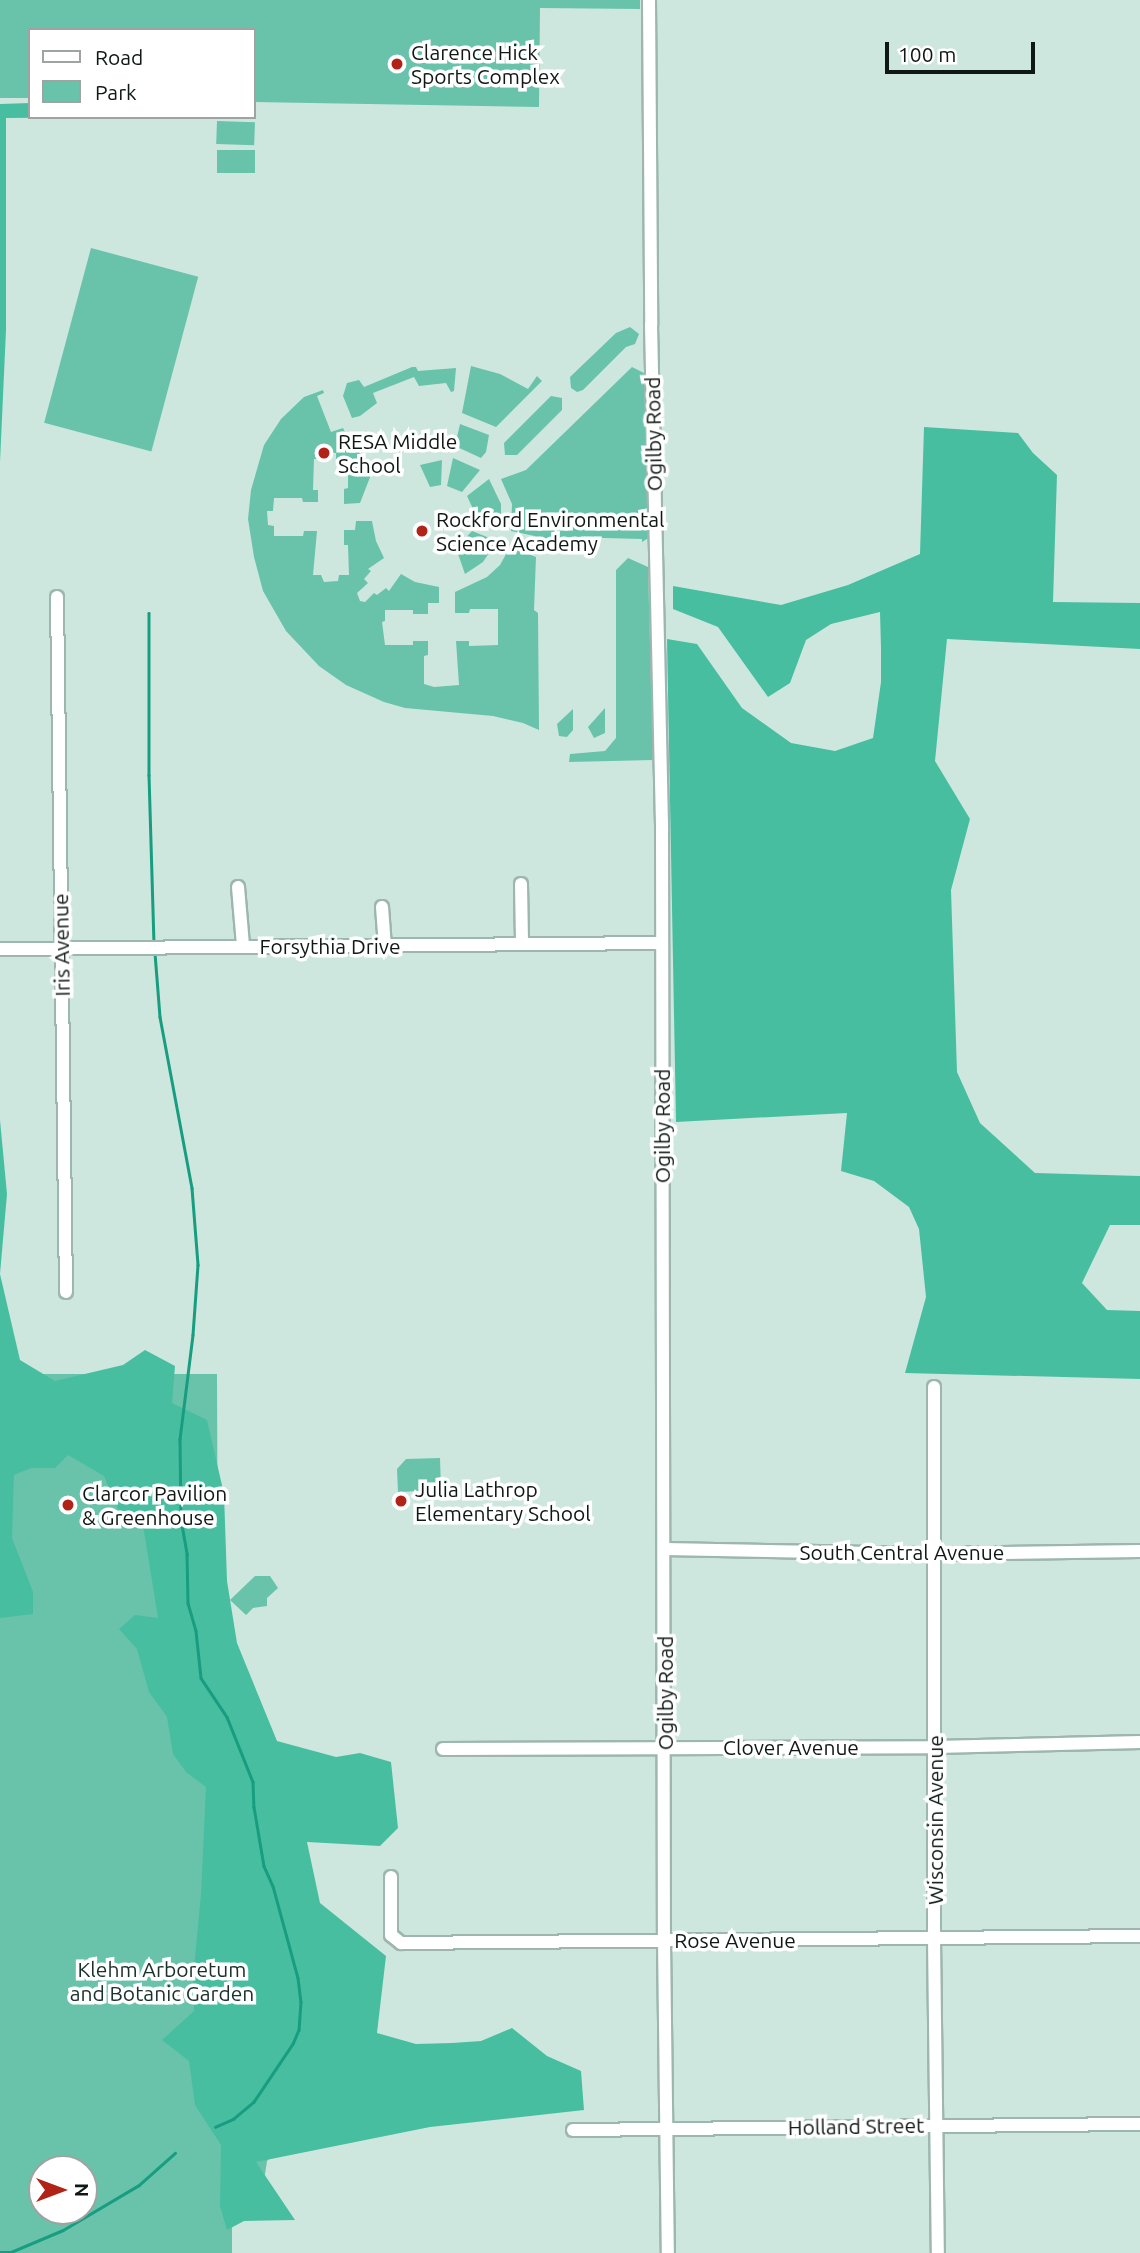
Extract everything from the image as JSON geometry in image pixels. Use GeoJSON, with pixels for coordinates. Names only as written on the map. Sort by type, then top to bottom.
{"type":"FeatureCollection","features":[{"type":"Feature","properties":{"kind":"street","name":"Ogilby Road"},"geometry":{"type":"LineString","coordinates":[[649,0],[650,325],[662,826],[664,1940],[668,2253]]}},
{"type":"Feature","properties":{"kind":"street","name":"Iris Avenue"},"geometry":{"type":"LineString","coordinates":[[57,597],[66,1292]]}},
{"type":"Feature","properties":{"kind":"street"},"geometry":{"type":"LineString","coordinates":[[521,884],[522,942]]}},
{"type":"Feature","properties":{"kind":"street"},"geometry":{"type":"LineString","coordinates":[[238,887],[243,945]]}},
{"type":"Feature","properties":{"kind":"street"},"geometry":{"type":"LineString","coordinates":[[382,907],[385,947]]}},
{"type":"Feature","properties":{"kind":"street","name":"Forsythia Drive"},"geometry":{"type":"LineString","coordinates":[[0,949],[243,945],[385,947],[522,942],[661,943]]}},
{"type":"Feature","properties":{"kind":"street","name":"Wisconsin Avenue"},"geometry":{"type":"LineString","coordinates":[[934,1387],[934,1939],[938,2253]]}},
{"type":"Feature","properties":{"kind":"street","name":"South Central Avenue"},"geometry":{"type":"LineString","coordinates":[[665,1549],[934,1554],[1140,1551]]}},
{"type":"Feature","properties":{"kind":"street","name":"Clover Avenue"},"geometry":{"type":"LineString","coordinates":[[443,1749],[935,1747],[1140,1742]]}},
{"type":"Feature","properties":{"kind":"street","name":"Rose Avenue"},"geometry":{"type":"LineString","coordinates":[[391,1877],[391,1935],[401,1943],[1140,1936]]}},
{"type":"Feature","properties":{"kind":"street","name":"Holland Street"},"geometry":{"type":"LineString","coordinates":[[573,2130],[1140,2124]]}},
{"type":"Feature","properties":{"kind":"green space","name":"Clarence Hick Sports Complex"},"geometry":{"type":"Polygon","coordinates":[[[0,0],[640,0],[640,9],[540,8],[539,107],[256,102],[256,28],[28,28],[28,98],[0,98],[0,0]]]}},
{"type":"Feature","properties":{"kind":"green space"},"geometry":{"type":"Polygon","coordinates":[[[28,103],[28,118],[6,118],[6,330],[0,462],[0,104],[28,103]]]}},
{"type":"Feature","properties":{"kind":"green space"},"geometry":{"type":"Polygon","coordinates":[[[217,121],[255,122],[254,145],[216,144],[217,121]]]}},
{"type":"Feature","properties":{"kind":"green space"},"geometry":{"type":"Polygon","coordinates":[[[217,150],[255,150],[255,173],[217,173],[217,150]]]}},
{"type":"Feature","properties":{"kind":"green space"},"geometry":{"type":"Polygon","coordinates":[[[91,248],[198,277],[151,452],[44,423],[91,248]]]}},
{"type":"Feature","properties":{"kind":"green space"},"geometry":{"type":"Polygon","coordinates":[[[630,327],[639,334],[635,344],[626,347],[583,390],[577,392],[571,388],[570,377],[616,333],[630,327]]]}},
{"type":"Feature","properties":{"kind":"green space"},"geometry":{"type":"Polygon","coordinates":[[[471,366],[500,374],[528,389],[537,376],[542,381],[496,427],[462,413],[471,366]]]}},
{"type":"Feature","properties":{"kind":"green space"},"geometry":{"type":"Polygon","coordinates":[[[416,367],[418,371],[456,368],[454,391],[451,392],[446,383],[419,386],[414,377],[373,393],[377,403],[360,416],[352,418],[343,396],[347,383],[359,380],[364,387],[416,367]]]}},
{"type":"Feature","properties":{"kind":"green space"},"geometry":{"type":"Polygon","coordinates":[[[632,367],[646,374],[650,537],[642,542],[642,539],[549,539],[511,531],[512,504],[501,479],[526,470],[632,367]]]}},
{"type":"Feature","properties":{"kind":"green space"},"geometry":{"type":"Polygon","coordinates":[[[323,390],[324,393],[317,396],[331,432],[343,428],[352,445],[374,467],[360,503],[344,504],[344,489],[348,488],[348,459],[336,459],[336,453],[326,453],[326,459],[314,459],[313,490],[318,490],[318,502],[303,502],[302,498],[274,498],[273,511],[267,511],[268,525],[274,526],[274,536],[303,536],[304,531],[317,531],[313,575],[321,575],[324,582],[338,581],[339,575],[349,575],[348,545],[344,545],[344,530],[355,530],[356,521],[372,521],[376,541],[384,558],[368,569],[371,571],[364,579],[368,583],[357,593],[360,601],[365,602],[374,593],[377,595],[386,588],[389,591],[401,574],[415,582],[439,587],[439,603],[428,603],[428,614],[413,614],[413,610],[385,610],[385,621],[382,622],[385,645],[413,645],[413,641],[428,641],[428,655],[424,656],[424,684],[434,687],[459,685],[456,641],[469,641],[469,646],[498,645],[498,609],[470,609],[469,613],[455,613],[455,592],[487,577],[500,565],[510,547],[536,557],[534,610],[538,613],[539,730],[493,716],[405,708],[384,702],[346,685],[319,666],[286,631],[263,591],[254,557],[248,519],[251,490],[264,445],[281,419],[304,397],[323,390]]]}},
{"type":"Feature","properties":{"kind":"green space"},"geometry":{"type":"Polygon","coordinates":[[[551,396],[562,398],[562,410],[517,455],[505,455],[504,443],[551,396]]]}},
{"type":"Feature","properties":{"kind":"green space"},"geometry":{"type":"Polygon","coordinates":[[[460,424],[489,435],[486,452],[481,458],[455,446],[460,424]]]}},
{"type":"Feature","properties":{"kind":"green space"},"geometry":{"type":"Polygon","coordinates":[[[924,427],[1018,433],[1033,453],[1057,475],[1053,602],[1140,603],[1140,649],[947,639],[935,761],[970,819],[951,890],[957,1072],[980,1123],[1035,1173],[1140,1176],[1140,1225],[1110,1225],[1082,1283],[1107,1310],[1140,1311],[1140,1379],[905,1373],[926,1297],[919,1229],[909,1207],[874,1181],[841,1171],[847,1113],[676,1122],[667,639],[697,644],[742,708],[791,743],[835,751],[873,738],[881,682],[881,648],[880,612],[831,624],[806,640],[790,683],[768,697],[718,627],[673,609],[673,586],[781,605],[848,585],[920,554],[924,427]]]}},
{"type":"Feature","properties":{"kind":"green space"},"geometry":{"type":"Polygon","coordinates":[[[453,458],[480,470],[462,492],[447,486],[453,458]]]}},
{"type":"Feature","properties":{"kind":"green space"},"geometry":{"type":"Polygon","coordinates":[[[442,460],[441,485],[430,487],[420,465],[442,460]]]}},
{"type":"Feature","properties":{"kind":"green space"},"geometry":{"type":"Polygon","coordinates":[[[489,479],[501,504],[501,529],[473,524],[474,511],[467,496],[489,479]]]}},
{"type":"Feature","properties":{"kind":"green space"},"geometry":{"type":"Polygon","coordinates":[[[472,531],[497,541],[483,562],[465,574],[456,548],[472,531]]]}},
{"type":"Feature","properties":{"kind":"green space"},"geometry":{"type":"Polygon","coordinates":[[[628,558],[648,567],[653,760],[569,762],[570,754],[605,751],[616,738],[616,570],[628,558]]]}},
{"type":"Feature","properties":{"kind":"green space"},"geometry":{"type":"Polygon","coordinates":[[[605,708],[605,733],[594,738],[588,727],[605,708]]]}},
{"type":"Feature","properties":{"kind":"green space"},"geometry":{"type":"Polygon","coordinates":[[[573,709],[573,730],[567,737],[559,736],[557,724],[573,709]]]}},
{"type":"Feature","properties":{"kind":"green space"},"geometry":{"type":"Polygon","coordinates":[[[0,1120],[7,1194],[0,1274],[0,1120]]]}},
{"type":"Feature","properties":{"kind":"green space"},"geometry":{"type":"Polygon","coordinates":[[[0,1274],[20,1360],[55,1381],[123,1365],[145,1350],[175,1366],[172,1403],[207,1420],[224,1494],[227,1581],[237,1643],[277,1741],[336,1757],[360,1753],[391,1762],[398,1828],[380,1846],[307,1842],[320,1903],[386,1956],[377,2033],[416,2044],[452,2043],[481,2041],[512,2028],[547,2056],[581,2071],[584,2110],[430,2127],[256,2162],[295,2220],[244,2221],[227,2230],[220,2206],[221,2145],[195,2105],[189,2061],[162,2040],[194,2011],[193,1978],[201,1894],[206,1787],[186,1772],[173,1754],[167,1717],[149,1692],[137,1649],[119,1629],[135,1615],[158,1618],[142,1519],[122,1518],[104,1476],[68,1455],[55,1468],[31,1468],[14,1475],[12,1538],[33,1592],[33,1614],[0,1618],[0,1274]]]}},
{"type":"Feature","properties":{"kind":"green space","name":"Klehm Arboretum and Botanic Garden"},"geometry":{"type":"Polygon","coordinates":[[[0,1340],[12,1374],[217,1374],[218,1621],[296,2133],[267,2161],[261,2201],[232,2202],[232,2253],[0,2253],[0,1340]]]}},
{"type":"Feature","properties":{"kind":"green space"},"geometry":{"type":"Polygon","coordinates":[[[440,1458],[441,1490],[398,1492],[397,1469],[406,1459],[440,1458]]]}},
{"type":"Feature","properties":{"kind":"green space"},"geometry":{"type":"Polygon","coordinates":[[[255,1576],[270,1576],[278,1588],[267,1598],[267,1606],[253,1608],[246,1615],[230,1600],[255,1576]]]}},
{"type":"Feature","properties":{"kind":"waterway"},"geometry":{"type":"LineString","coordinates":[[149,613],[149,775],[154,943]]}},
{"type":"Feature","properties":{"kind":"waterway"},"geometry":{"type":"LineString","coordinates":[[155,953],[160,1017],[192,1188],[198,1265],[193,1335],[180,1439],[181,1519],[187,1554],[188,1603],[196,1631],[201,1678],[227,1717],[253,1782],[254,1807],[264,1866],[273,1886],[298,1978],[301,2002],[299,2030],[293,2044],[254,2102],[234,2119],[216,2127]]}},
{"type":"Feature","properties":{"kind":"waterway"},"geometry":{"type":"LineString","coordinates":[[0,2252],[11,2252],[63,2230],[139,2185],[175,2153]]}},
{"type":"Feature","properties":{"kind":"place","name":"Clarence Hick Sports Complex"},"geometry":{"type":"Point","coordinates":[397,64]}},
{"type":"Feature","properties":{"kind":"place","name":"RESA Middle School"},"geometry":{"type":"Point","coordinates":[324,453]}},
{"type":"Feature","properties":{"kind":"place","name":"Rockford Environmental Science Academy"},"geometry":{"type":"Point","coordinates":[422,531]}},
{"type":"Feature","properties":{"kind":"place","name":"Julia Lathrop Elementary School"},"geometry":{"type":"Point","coordinates":[401,1501]}},
{"type":"Feature","properties":{"kind":"place","name":"Clarcor Pavilion & Greenhouse"},"geometry":{"type":"Point","coordinates":[68,1505]}}]}
